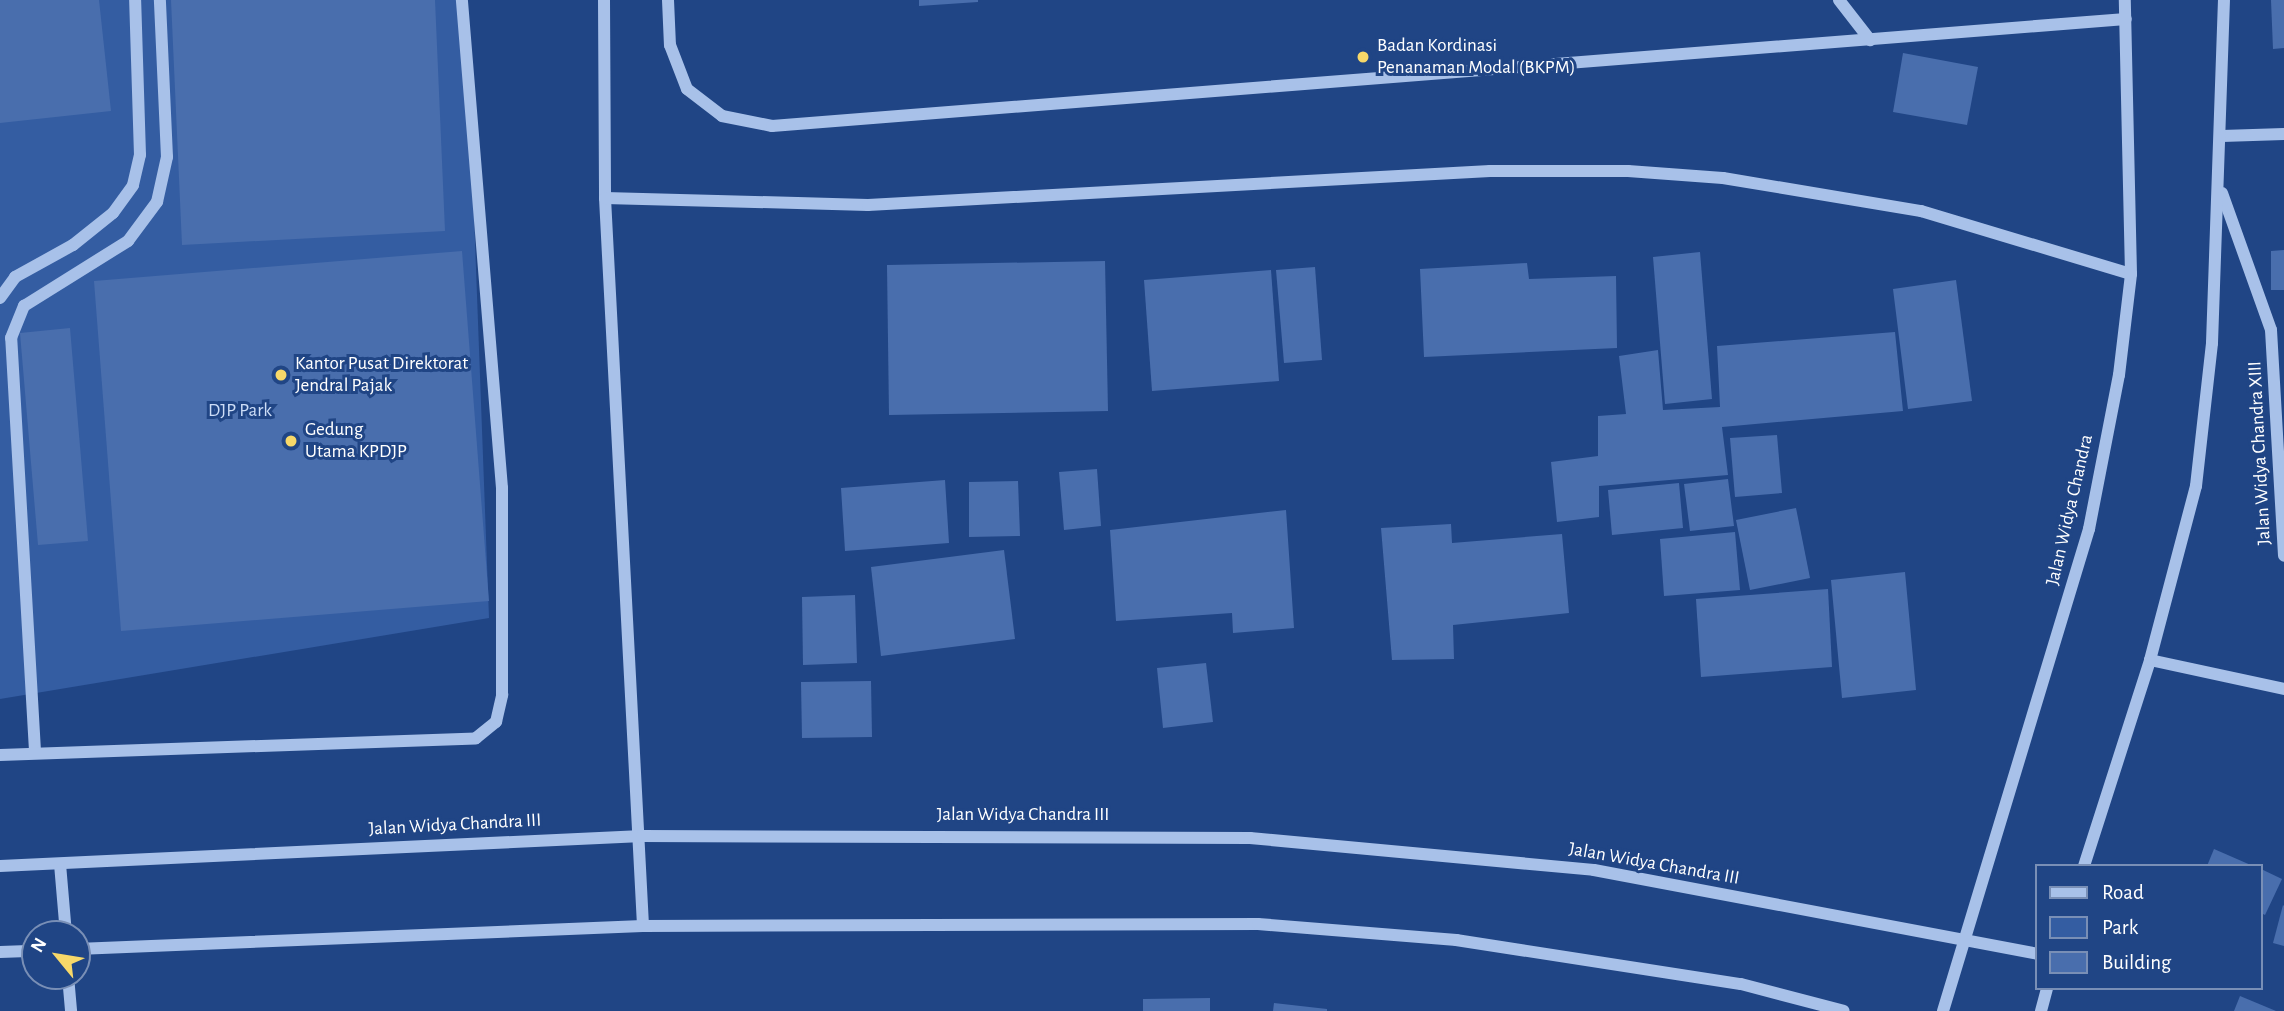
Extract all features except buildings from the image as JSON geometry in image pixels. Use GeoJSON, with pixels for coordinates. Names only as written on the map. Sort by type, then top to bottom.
{"type":"FeatureCollection","features":[{"type":"Feature","properties":{"kind":"street"},"geometry":{"type":"LineString","coordinates":[[0,298],[15,276],[73,245],[113,213],[132,186],[140,155],[135,0]]}},
{"type":"Feature","properties":{"kind":"street"},"geometry":{"type":"LineString","coordinates":[[36,751],[11,338],[24,306],[128,241],[157,202],[167,158],[160,0]]}},
{"type":"Feature","properties":{"kind":"street"},"geometry":{"type":"LineString","coordinates":[[0,755],[36,751],[476,738],[496,722],[502,695],[502,488],[462,0]]}},
{"type":"Feature","properties":{"kind":"street"},"geometry":{"type":"LineString","coordinates":[[604,0],[605,198],[642,836],[643,926]]}},
{"type":"Feature","properties":{"kind":"street"},"geometry":{"type":"LineString","coordinates":[[668,0],[670,46],[687,89],[722,116],[772,126],[2126,19]]}},
{"type":"Feature","properties":{"kind":"street"},"geometry":{"type":"LineString","coordinates":[[1839,0],[1870,40]]}},
{"type":"Feature","properties":{"kind":"street","name":"Jalan Widya Chandra"},"geometry":{"type":"LineString","coordinates":[[1943,1011],[1967,941],[2090,528],[2131,274],[2125,0]]}},
{"type":"Feature","properties":{"kind":"street"},"geometry":{"type":"LineString","coordinates":[[2085,864],[2150,660],[2196,486],[2220,190],[2224,0]]}},
{"type":"Feature","properties":{"kind":"street"},"geometry":{"type":"LineString","coordinates":[[2222,136],[2284,134]]}},
{"type":"Feature","properties":{"kind":"street"},"geometry":{"type":"LineString","coordinates":[[605,198],[869,205],[1490,171],[1628,171],[1723,178],[1922,211],[2131,274]]}},
{"type":"Feature","properties":{"kind":"street","name":"Jalan Widya Chandra XIII"},"geometry":{"type":"LineString","coordinates":[[2220,190],[2271,330],[2284,556]]}},
{"type":"Feature","properties":{"kind":"street"},"geometry":{"type":"LineString","coordinates":[[2150,660],[2284,689]]}},
{"type":"Feature","properties":{"kind":"street","name":"Jalan Widya Chandra III"},"geometry":{"type":"LineString","coordinates":[[0,866],[642,836],[1250,838],[1594,870],[2036,954]]}},
{"type":"Feature","properties":{"kind":"street"},"geometry":{"type":"LineString","coordinates":[[61,864],[65,920]]}},
{"type":"Feature","properties":{"kind":"street"},"geometry":{"type":"LineString","coordinates":[[91,948],[643,926],[1258,924],[1456,940],[1741,984],[1844,1011]]}},
{"type":"Feature","properties":{"kind":"street"},"geometry":{"type":"LineString","coordinates":[[0,952],[21,951]]}},
{"type":"Feature","properties":{"kind":"street"},"geometry":{"type":"LineString","coordinates":[[69,990],[71,1011]]}},
{"type":"Feature","properties":{"kind":"street"},"geometry":{"type":"LineString","coordinates":[[2041,1011],[2046,990]]}},
{"type":"Feature","properties":{"kind":"green space","name":"DJP Park"},"geometry":{"type":"Polygon","coordinates":[[[0,0],[466,0],[489,618],[0,699],[0,0]]]}},
{"type":"Feature","properties":{"kind":"place","name":"Badan Kordinasi Penanaman Modal (BKPM)"},"geometry":{"type":"Point","coordinates":[1363,57]}},
{"type":"Feature","properties":{"kind":"place","name":"Kantor Pusat Direktorat Jendral Pajak"},"geometry":{"type":"Point","coordinates":[281,375]}},
{"type":"Feature","properties":{"kind":"place","name":"Gedung Utama KPDJP"},"geometry":{"type":"Point","coordinates":[291,441]}}]}
